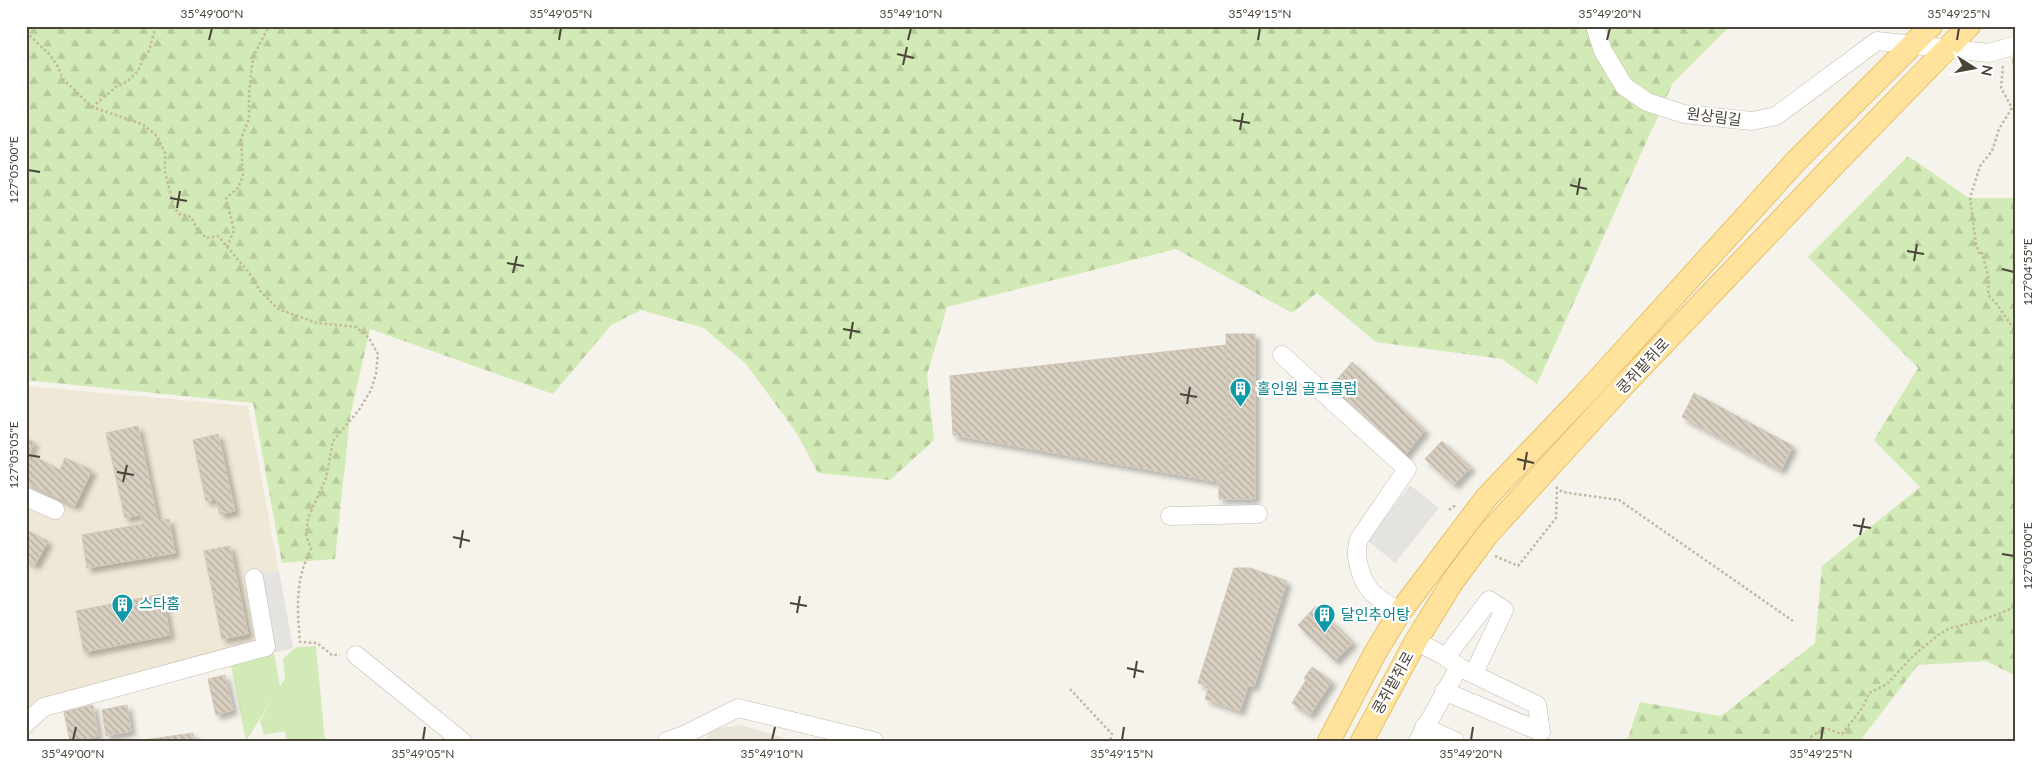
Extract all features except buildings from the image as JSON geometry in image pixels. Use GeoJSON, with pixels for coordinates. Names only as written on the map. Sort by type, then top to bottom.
{"type":"FeatureCollection","features":[{"type":"Feature","properties":{"kind":"main road","name":"콩쥐팥쥐로"},"geometry":{"type":"LineString","coordinates":[[1329,741],[1375,653],[1400,612],[1486,498],[1586,393],[1797,160],[1931,26]]}},
{"type":"Feature","properties":{"kind":"main road","name":"콩쥐팥쥐로"},"geometry":{"type":"LineString","coordinates":[[1362,741],[1416,641],[1453,581],[1487,535],[1550,481],[1622,387],[1969,26]]}},
{"type":"Feature","properties":{"kind":"street","name":"원상림길"},"geometry":{"type":"LineString","coordinates":[[1595,26],[1603,51],[1624,86],[1648,102],[1684,114],[1752,121],[1776,116],[1877,41],[1989,53],[2013,45]]}},
{"type":"Feature","properties":{"kind":"street"},"geometry":{"type":"LineString","coordinates":[[1282,356],[1407,468],[1358,539],[1355,551],[1362,581],[1373,596],[1400,612]]}},
{"type":"Feature","properties":{"kind":"street"},"geometry":{"type":"LineString","coordinates":[[26,497],[55,510]]}},
{"type":"Feature","properties":{"kind":"street"},"geometry":{"type":"LineString","coordinates":[[1170,516],[1258,514]]}},
{"type":"Feature","properties":{"kind":"street"},"geometry":{"type":"LineString","coordinates":[[26,723],[44,707],[266,648],[254,578]]}},
{"type":"Feature","properties":{"kind":"street"},"geometry":{"type":"LineString","coordinates":[[1416,641],[1460,666],[1538,704],[1541,732],[1444,691]]}},
{"type":"Feature","properties":{"kind":"street"},"geometry":{"type":"LineString","coordinates":[[356,655],[462,741]]}},
{"type":"Feature","properties":{"kind":"street"},"geometry":{"type":"LineString","coordinates":[[1455,741],[1421,734],[1460,666]]}},
{"type":"Feature","properties":{"kind":"street"},"geometry":{"type":"LineString","coordinates":[[667,741],[684,736],[738,708],[874,741]]}},
{"type":"Feature","properties":{"kind":"path"},"geometry":{"type":"LineString","coordinates":[[92,108],[116,87],[128,81],[138,71],[143,58],[149,51],[156,26]]}},
{"type":"Feature","properties":{"kind":"path"},"geometry":{"type":"LineString","coordinates":[[227,247],[234,230],[226,198],[238,188],[244,176],[241,139],[249,119],[249,93],[253,57],[269,26]]}},
{"type":"Feature","properties":{"kind":"path"},"geometry":{"type":"LineString","coordinates":[[26,32],[49,54],[57,65],[63,79],[92,108],[142,124],[157,136],[165,153],[165,172],[174,207],[179,214],[192,217],[197,229],[206,238],[218,236],[247,270],[261,292],[278,308],[318,323],[356,328],[369,338],[378,354],[376,374],[371,390],[359,410],[333,441],[326,478],[308,518],[306,535],[310,549],[302,566],[296,604],[300,642],[318,643],[332,655],[356,655]]}},
{"type":"Feature","properties":{"kind":"path"},"geometry":{"type":"LineString","coordinates":[[2013,45],[2004,63],[2001,88],[2012,108],[1999,129],[1992,151],[1980,166],[1970,198],[1976,244],[1980,255],[1982,253],[1990,279],[1988,295],[1996,303],[2016,332]]}},
{"type":"Feature","properties":{"kind":"path"},"geometry":{"type":"LineString","coordinates":[[1477,548],[1518,566],[1556,518],[1550,481]]}},
{"type":"Feature","properties":{"kind":"path"},"geometry":{"type":"LineString","coordinates":[[1550,481],[1562,492],[1620,500],[1793,621]]}},
{"type":"Feature","properties":{"kind":"path"},"geometry":{"type":"LineString","coordinates":[[1810,741],[1809,738],[1825,728],[1842,734],[1863,707],[1869,693],[1887,684],[1914,655],[1938,635],[1950,628],[1980,622],[2016,607]]}},
{"type":"Feature","properties":{"kind":"path"},"geometry":{"type":"LineString","coordinates":[[1070,689],[1112,734],[1110,741]]}},
{"type":"Feature","properties":{"kind":"shaded area"},"geometry":{"type":"Polygon","coordinates":[[[26,386],[248,406],[293,648],[57,707],[26,739],[26,386]]]}},
{"type":"Feature","properties":{"kind":"shaded area"},"geometry":{"type":"Polygon","coordinates":[[[1410,485],[1439,508],[1395,563],[1367,540],[1410,485]]]}},
{"type":"Feature","properties":{"kind":"shaded area"},"geometry":{"type":"Polygon","coordinates":[[[279,571],[293,648],[274,652],[258,575],[279,571]]]}},
{"type":"Feature","properties":{"kind":"shaded area"},"geometry":{"type":"Polygon","coordinates":[[[741,725],[795,741],[706,741],[710,729],[741,725]]]}},
{"type":"Feature","properties":{"kind":"green space"},"geometry":{"type":"Polygon","coordinates":[[[26,26],[1730,26],[1673,83],[1537,384],[1502,359],[1376,342],[1317,293],[1292,313],[1176,249],[947,307],[927,375],[934,440],[890,480],[818,473],[796,432],[746,364],[704,328],[641,310],[611,325],[553,394],[370,329],[350,417],[335,559],[282,563],[253,403],[26,380],[26,26]]]}},
{"type":"Feature","properties":{"kind":"green space"},"geometry":{"type":"Polygon","coordinates":[[[1908,156],[1969,198],[2016,198],[2016,676],[1986,661],[1918,665],[1860,741],[1627,741],[1640,702],[1721,716],[1815,643],[1822,566],[1920,487],[1874,440],[1918,368],[1808,257],[1908,156]]]}},
{"type":"Feature","properties":{"kind":"green space"},"geometry":{"type":"Polygon","coordinates":[[[316,646],[325,741],[287,741],[285,731],[264,735],[260,721],[273,698],[246,741],[231,666],[274,653],[280,686],[285,679],[283,659],[296,647],[316,646]]]}},
{"type":"Feature","properties":{"kind":"place","name":"홀인원 골프클럽"},"geometry":{"type":"Point","coordinates":[1241,408]}},
{"type":"Feature","properties":{"kind":"place","name":"스타홈"},"geometry":{"type":"Point","coordinates":[123,623]}},
{"type":"Feature","properties":{"kind":"place","name":"달인추어탕"},"geometry":{"type":"Point","coordinates":[1325,634]}}]}
